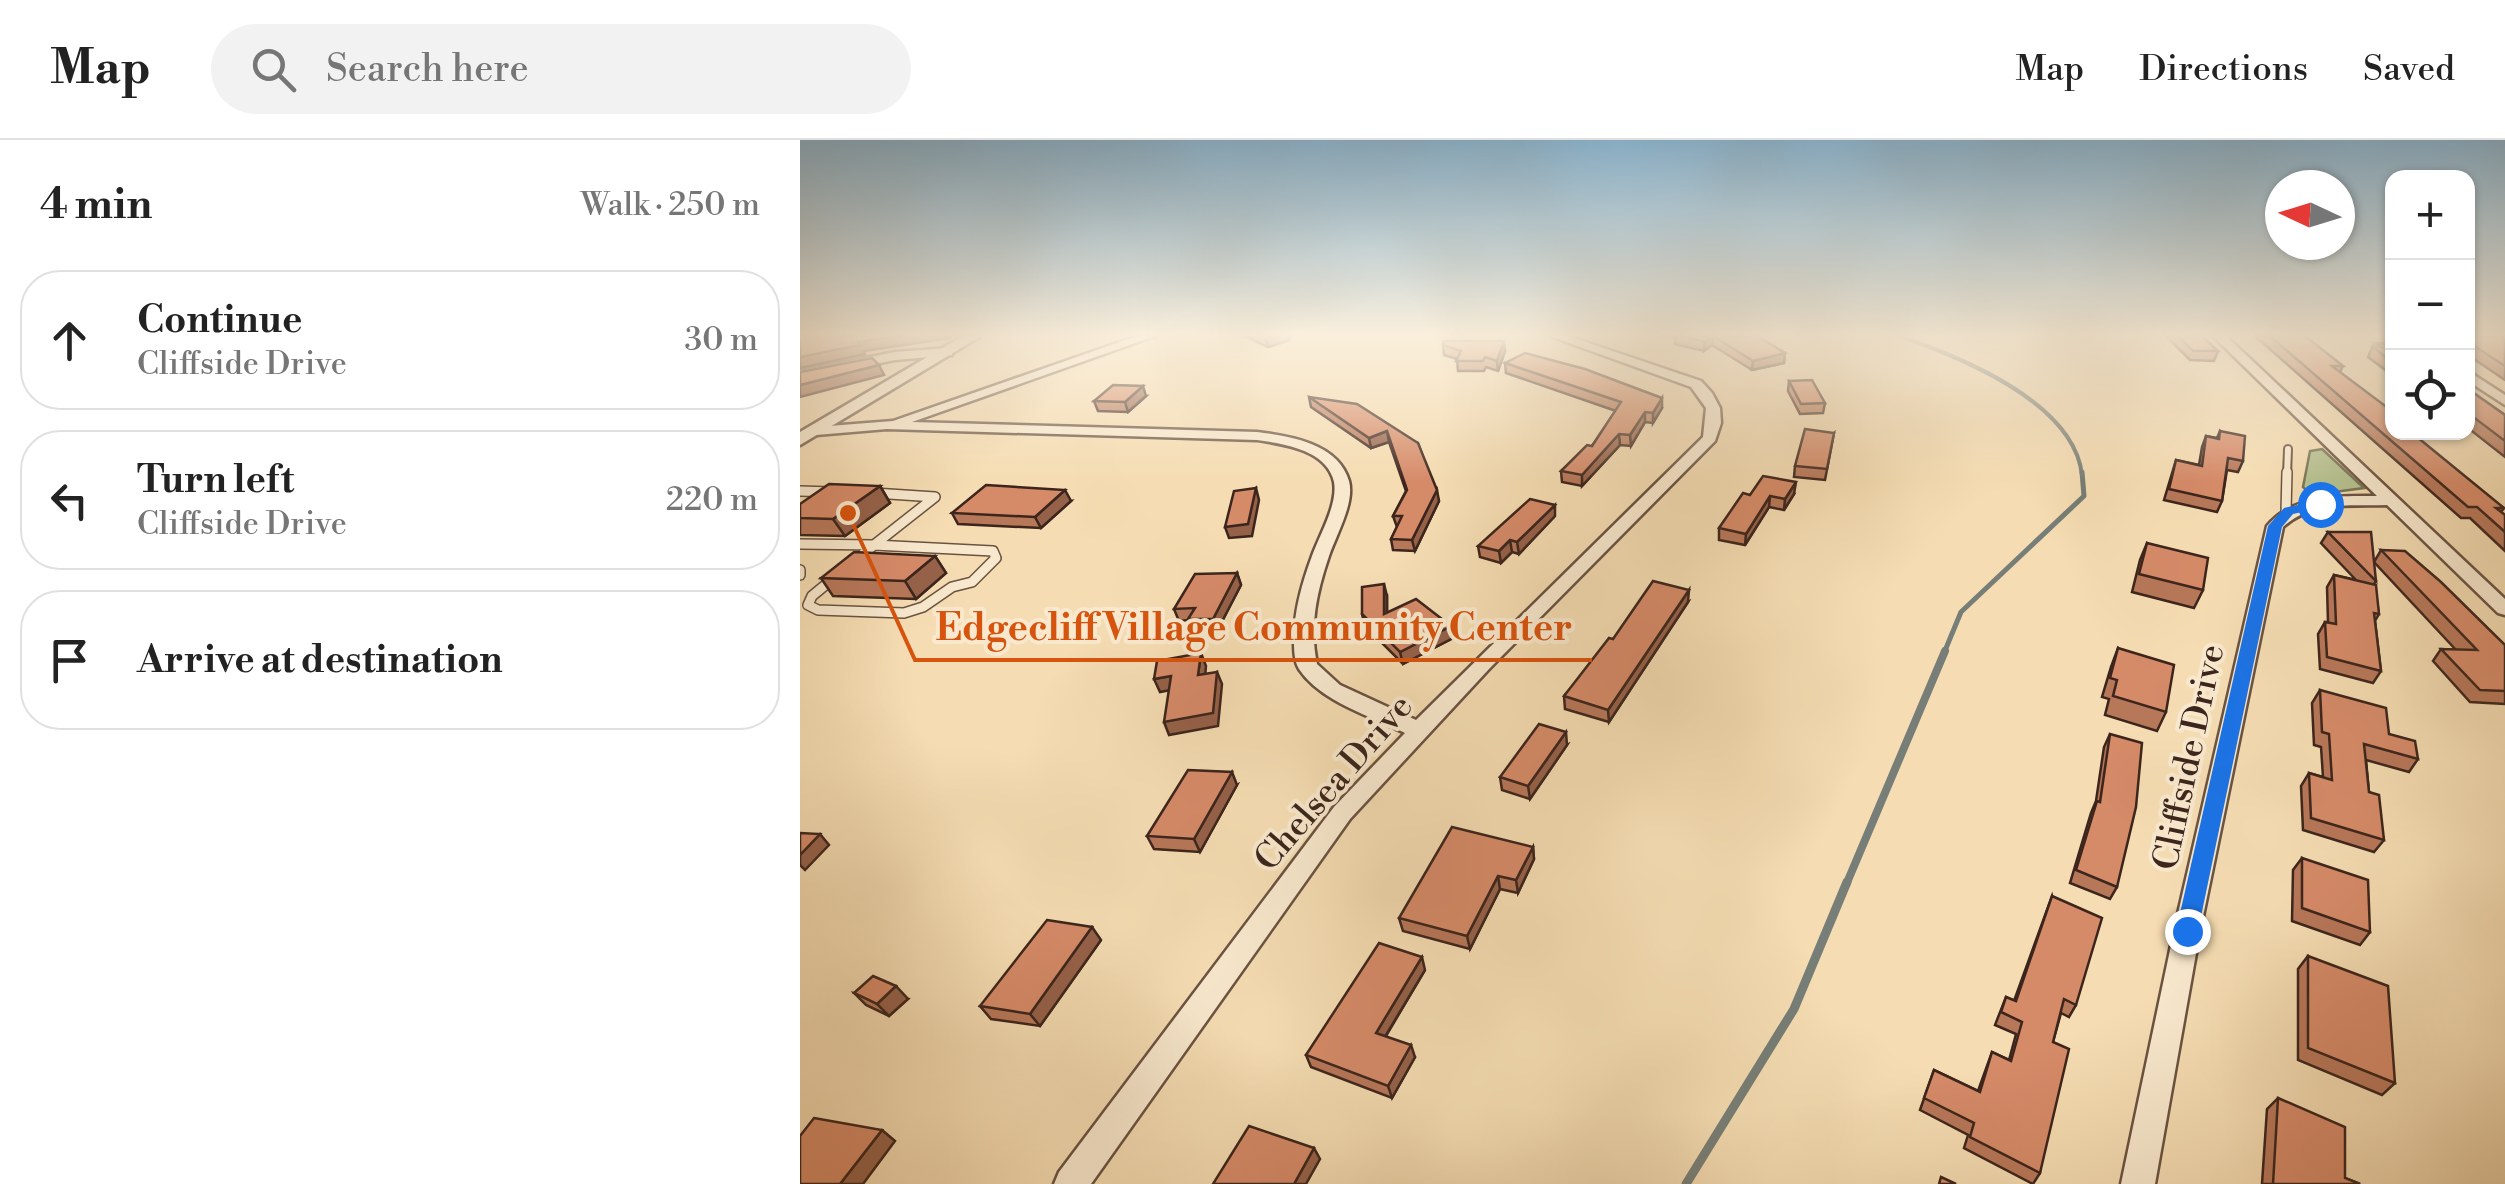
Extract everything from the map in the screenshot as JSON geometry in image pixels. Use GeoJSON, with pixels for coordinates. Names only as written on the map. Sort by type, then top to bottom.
{"type":"FeatureCollection","features":[{"type":"Feature","properties":{"kind":"street"},"geometry":{"type":"LineString","coordinates":[[800,440],[893,385]]}},
{"type":"Feature","properties":{"kind":"street"},"geometry":{"type":"LineString","coordinates":[[887,425],[1006,385]]}},
{"type":"Feature","properties":{"kind":"street","name":"Chelsea Drive"},"geometry":{"type":"LineString","coordinates":[[1071,1184],[1275,899],[1342,813],[1418,730],[1700,450],[1713,430],[1711,398],[1697,385]]}},
{"type":"Feature","properties":{"kind":"street"},"geometry":{"type":"LineString","coordinates":[[2270,385],[2505,609]]}},
{"type":"Feature","properties":{"kind":"street"},"geometry":{"type":"LineString","coordinates":[[2482,385],[2505,401]]}},
{"type":"Feature","properties":{"kind":"street"},"geometry":{"type":"LineString","coordinates":[[816,431],[887,425],[1257,436],[1280,438],[1317,452],[1331,463],[1342,481],[1340,499],[1313,580],[1304,628],[1307,666],[1333,690],[1418,730]]}},
{"type":"Feature","properties":{"kind":"street"},"geometry":{"type":"LineString","coordinates":[[2286,512],[2320,504],[2391,500]]}},
{"type":"Feature","properties":{"kind":"street","name":"Cliffside Drive"},"geometry":{"type":"LineString","coordinates":[[2138,1184],[2251,624],[2275,526],[2286,512]]}},
{"type":"Feature","properties":{"kind":"lane"},"geometry":{"type":"LineString","coordinates":[[2286,512],[2288,450]]}},
{"type":"Feature","properties":{"kind":"lane"},"geometry":{"type":"LineString","coordinates":[[800,491],[839,492]]}},
{"type":"Feature","properties":{"kind":"lane"},"geometry":{"type":"LineString","coordinates":[[800,505],[820,492]]}},
{"type":"Feature","properties":{"kind":"lane"},"geometry":{"type":"LineString","coordinates":[[800,544],[874,546],[993,551],[996,558],[972,582],[904,613],[818,610],[808,605],[812,596],[874,546],[936,498],[858,492]]}},
{"type":"Feature","properties":{"kind":"green space"},"geometry":{"type":"Polygon","coordinates":[[[2322,449],[2364,488],[2311,495],[2303,487],[2310,451],[2322,449]]]}},
{"type":"Feature","properties":{"kind":"building"},"geometry":{"type":"Polygon","coordinates":[[[1113,385],[1143,386],[1125,402],[1094,401],[1113,385]]]}},
{"type":"Feature","properties":{"kind":"building"},"geometry":{"type":"Polygon","coordinates":[[[1570,385],[1627,385],[1662,398],[1653,413],[1645,412],[1630,435],[1619,434],[1582,475],[1561,471],[1587,445],[1592,446],[1621,402],[1570,385]]]}},
{"type":"Feature","properties":{"kind":"building"},"geometry":{"type":"Polygon","coordinates":[[[1791,385],[1815,385],[1825,403],[1801,404],[1791,385]]]}},
{"type":"Feature","properties":{"kind":"building"},"geometry":{"type":"Polygon","coordinates":[[[2326,385],[2357,385],[2385,406],[2385,435],[2326,385]]]}},
{"type":"Feature","properties":{"kind":"building"},"geometry":{"type":"Polygon","coordinates":[[[2475,394],[2505,415],[2505,441],[2475,418],[2475,394]]]}},
{"type":"Feature","properties":{"kind":"building"},"geometry":{"type":"Polygon","coordinates":[[[1309,397],[1357,404],[1418,443],[1437,490],[1412,540],[1391,539],[1402,516],[1393,516],[1407,490],[1387,431],[1369,438],[1309,397]]]}},
{"type":"Feature","properties":{"kind":"building"},"geometry":{"type":"Polygon","coordinates":[[[1805,429],[1834,433],[1827,469],[1795,466],[1805,429]]]}},
{"type":"Feature","properties":{"kind":"building"},"geometry":{"type":"Polygon","coordinates":[[[2220,431],[2245,436],[2243,461],[2228,458],[2222,501],[2169,489],[2176,460],[2202,466],[2206,436],[2219,439],[2220,431]]]}},
{"type":"Feature","properties":{"kind":"building"},"geometry":{"type":"Polygon","coordinates":[[[2390,440],[2421,440],[2504,508],[2496,508],[2505,515],[2505,532],[2477,507],[2468,507],[2390,440]]]}},
{"type":"Feature","properties":{"kind":"building"},"geometry":{"type":"Polygon","coordinates":[[[1763,476],[1796,482],[1785,499],[1770,496],[1746,534],[1719,528],[1743,493],[1750,495],[1763,476]]]}},
{"type":"Feature","properties":{"kind":"building"},"geometry":{"type":"Polygon","coordinates":[[[829,484],[880,486],[833,519],[800,518],[800,504],[829,484]]]}},
{"type":"Feature","properties":{"kind":"building"},"geometry":{"type":"Polygon","coordinates":[[[986,485],[1065,490],[1035,517],[952,513],[986,485]]]}},
{"type":"Feature","properties":{"kind":"building"},"geometry":{"type":"Polygon","coordinates":[[[1256,488],[1248,524],[1225,527],[1234,491],[1256,488]]]}},
{"type":"Feature","properties":{"kind":"building"},"geometry":{"type":"Polygon","coordinates":[[[1530,499],[1555,505],[1517,542],[1510,540],[1499,551],[1478,546],[1530,499]]]}},
{"type":"Feature","properties":{"kind":"building"},"geometry":{"type":"Polygon","coordinates":[[[2328,532],[2371,532],[2376,581],[2328,532]]]}},
{"type":"Feature","properties":{"kind":"building"},"geometry":{"type":"Polygon","coordinates":[[[2147,543],[2208,558],[2203,590],[2139,574],[2147,543]]]}},
{"type":"Feature","properties":{"kind":"building"},"geometry":{"type":"Polygon","coordinates":[[[2381,550],[2405,551],[2505,645],[2505,691],[2480,690],[2441,649],[2477,650],[2381,550]]]}},
{"type":"Feature","properties":{"kind":"building"},"geometry":{"type":"Polygon","coordinates":[[[854,552],[935,556],[905,581],[821,578],[854,552]]]}},
{"type":"Feature","properties":{"kind":"building"},"geometry":{"type":"Polygon","coordinates":[[[1237,573],[1213,619],[1188,619],[1195,608],[1174,609],[1195,574],[1237,573]]]}},
{"type":"Feature","properties":{"kind":"building"},"geometry":{"type":"Polygon","coordinates":[[[2334,575],[2376,585],[2379,614],[2374,613],[2381,671],[2327,657],[2325,622],[2336,624],[2334,575]]]}},
{"type":"Feature","properties":{"kind":"building"},"geometry":{"type":"Polygon","coordinates":[[[1653,581],[1689,590],[1608,710],[1564,696],[1609,638],[1613,639],[1653,581]]]}},
{"type":"Feature","properties":{"kind":"building"},"geometry":{"type":"Polygon","coordinates":[[[1384,584],[1384,614],[1416,599],[1451,626],[1400,652],[1362,614],[1362,587],[1384,584]]]}},
{"type":"Feature","properties":{"kind":"building"},"geometry":{"type":"Polygon","coordinates":[[[2118,648],[2174,665],[2166,712],[2113,696],[2117,680],[2110,678],[2118,648]]]}},
{"type":"Feature","properties":{"kind":"building"},"geometry":{"type":"Polygon","coordinates":[[[1201,653],[1198,675],[1217,672],[1213,713],[1164,722],[1171,676],[1154,679],[1157,661],[1201,653]]]}},
{"type":"Feature","properties":{"kind":"building"},"geometry":{"type":"Polygon","coordinates":[[[2320,690],[2386,708],[2389,734],[2415,741],[2418,759],[2364,744],[2369,792],[2379,795],[2384,840],[2311,818],[2309,773],[2332,780],[2329,734],[2322,732],[2320,690]]]}},
{"type":"Feature","properties":{"kind":"building"},"geometry":{"type":"Polygon","coordinates":[[[1539,724],[1566,732],[1528,786],[1500,777],[1539,724]]]}},
{"type":"Feature","properties":{"kind":"building"},"geometry":{"type":"Polygon","coordinates":[[[2110,734],[2142,743],[2136,807],[2117,887],[2076,870],[2097,801],[2100,802],[2110,734]]]}},
{"type":"Feature","properties":{"kind":"building"},"geometry":{"type":"Polygon","coordinates":[[[1188,770],[1232,772],[1194,839],[1147,836],[1188,770]]]}},
{"type":"Feature","properties":{"kind":"building"},"geometry":{"type":"Polygon","coordinates":[[[1452,827],[1533,847],[1516,880],[1498,876],[1467,936],[1399,918],[1452,827]]]}},
{"type":"Feature","properties":{"kind":"building"},"geometry":{"type":"Polygon","coordinates":[[[800,833],[820,834],[800,855],[800,833]]]}},
{"type":"Feature","properties":{"kind":"building"},"geometry":{"type":"Polygon","coordinates":[[[2302,858],[2368,880],[2370,932],[2302,908],[2302,858]]]}},
{"type":"Feature","properties":{"kind":"building"},"geometry":{"type":"Polygon","coordinates":[[[2052,896],[2102,918],[2076,1005],[2064,999],[2053,1042],[2069,1049],[2040,1173],[1970,1137],[1974,1123],[1924,1098],[1934,1070],[1980,1092],[1992,1052],[2011,1061],[2022,1022],[2001,1012],[2006,997],[2016,1001],[2052,896]]]}},
{"type":"Feature","properties":{"kind":"building"},"geometry":{"type":"Polygon","coordinates":[[[1047,920],[1092,927],[1030,1014],[980,1006],[1047,920]]]}},
{"type":"Feature","properties":{"kind":"building"},"geometry":{"type":"Polygon","coordinates":[[[1379,943],[1422,957],[1376,1033],[1411,1045],[1388,1086],[1306,1055],[1379,943]]]}},
{"type":"Feature","properties":{"kind":"building"},"geometry":{"type":"Polygon","coordinates":[[[2308,956],[2388,986],[2395,1083],[2308,1048],[2308,956]]]}},
{"type":"Feature","properties":{"kind":"building"},"geometry":{"type":"Polygon","coordinates":[[[873,976],[896,986],[877,1004],[854,993],[873,976]]]}},
{"type":"Feature","properties":{"kind":"building"},"geometry":{"type":"Polygon","coordinates":[[[2278,1098],[2345,1127],[2345,1178],[2360,1184],[2273,1184],[2278,1098]]]}},
{"type":"Feature","properties":{"kind":"building"},"geometry":{"type":"Polygon","coordinates":[[[814,1118],[882,1130],[840,1184],[800,1184],[800,1136],[814,1118]]]}},
{"type":"Feature","properties":{"kind":"building"},"geometry":{"type":"Polygon","coordinates":[[[1249,1126],[1314,1148],[1294,1184],[1213,1184],[1249,1126]]]}},
{"type":"Feature","properties":{"kind":"waterway"},"geometry":{"type":"LineString","coordinates":[[2008,385],[2059,425],[2074,449],[2082,475]]}},
{"type":"Feature","properties":{"kind":"waterway"},"geometry":{"type":"LineString","coordinates":[[1944,653],[1961,612],[2084,496],[2082,472]]}},
{"type":"Feature","properties":{"kind":"waterway"},"geometry":{"type":"LineString","coordinates":[[1846,885],[1945,651]]}},
{"type":"Feature","properties":{"kind":"waterway"},"geometry":{"type":"LineString","coordinates":[[1686,1184],[1794,1009],[1847,882]]}},
{"type":"Feature","properties":{"kind":"place","name":"Edgecliff Village Community Center"},"geometry":{"type":"Point","coordinates":[848,513]}},
{"type":"Feature","properties":{"kind":"route"},"geometry":{"type":"LineString","coordinates":[[2187,931],[2275,526],[2288,511],[2320,504]]}}]}
